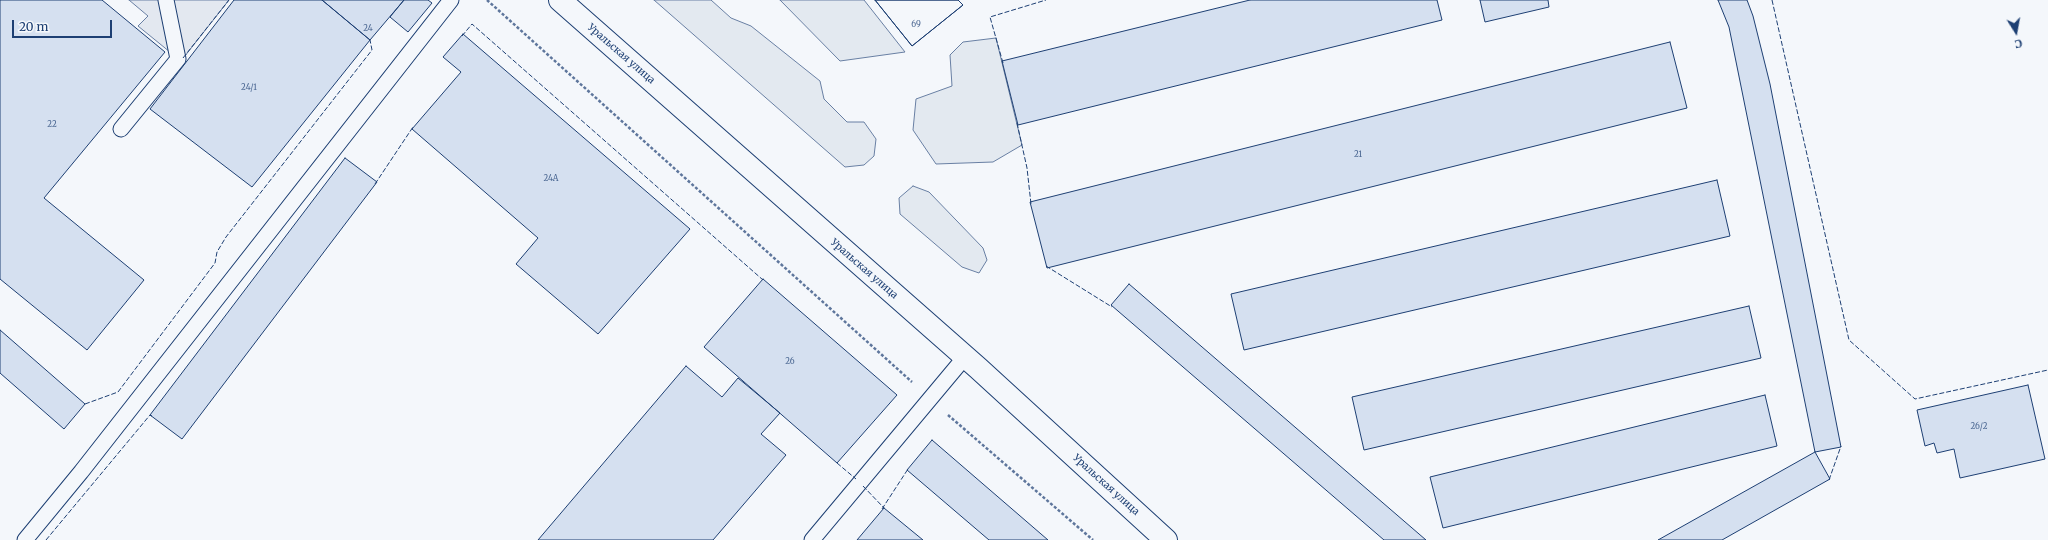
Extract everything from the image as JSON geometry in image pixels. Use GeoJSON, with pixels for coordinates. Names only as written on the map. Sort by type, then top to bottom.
{"type":"FeatureCollection","features":[{"type":"Feature","properties":{"kind":"street","name":"Уральская улица"},"geometry":{"type":"LineString","coordinates":[[560,0],[964,357],[1166,540]]}},
{"type":"Feature","properties":{"kind":"lane"},"geometry":{"type":"LineString","coordinates":[[121,129],[178,59],[166,0]]}},
{"type":"Feature","properties":{"kind":"lane"},"geometry":{"type":"LineString","coordinates":[[25,540],[91,459],[451,0]]}},
{"type":"Feature","properties":{"kind":"lane"},"geometry":{"type":"LineString","coordinates":[[812,540],[964,357]]}},
{"type":"Feature","properties":{"kind":"path"},"geometry":{"type":"LineString","coordinates":[[487,0],[930,398],[1093,540]]}},
{"type":"Feature","properties":{"kind":"shaded area"},"geometry":{"type":"Polygon","coordinates":[[[129,0],[229,0],[181,61],[138,26],[148,16],[129,0]]]}},
{"type":"Feature","properties":{"kind":"shaded area"},"geometry":{"type":"Polygon","coordinates":[[[654,0],[711,0],[731,18],[751,26],[820,81],[824,99],[847,122],[864,122],[876,139],[874,156],[864,165],[845,167],[654,0]]]}},
{"type":"Feature","properties":{"kind":"shaded area"},"geometry":{"type":"Polygon","coordinates":[[[780,0],[864,0],[905,52],[840,61],[780,0]]]}},
{"type":"Feature","properties":{"kind":"shaded area"},"geometry":{"type":"Polygon","coordinates":[[[996,38],[1022,145],[993,162],[936,164],[913,130],[916,99],[952,86],[950,55],[963,42],[996,38]]]}},
{"type":"Feature","properties":{"kind":"shaded area"},"geometry":{"type":"Polygon","coordinates":[[[913,186],[929,192],[983,248],[987,260],[979,273],[962,267],[900,214],[899,198],[913,186]]]}},
{"type":"Feature","properties":{"kind":"building"},"geometry":{"type":"Polygon","coordinates":[[[0,0],[102,0],[165,52],[44,198],[144,280],[87,350],[0,279],[0,0]]]}},
{"type":"Feature","properties":{"kind":"building"},"geometry":{"type":"Polygon","coordinates":[[[234,0],[322,0],[370,40],[252,187],[150,109],[234,0]]]}},
{"type":"Feature","properties":{"kind":"building"},"geometry":{"type":"Polygon","coordinates":[[[322,0],[404,0],[370,40],[322,0]]]}},
{"type":"Feature","properties":{"kind":"building"},"geometry":{"type":"Polygon","coordinates":[[[404,0],[428,0],[432,3],[408,32],[390,17],[404,0]]]}},
{"type":"Feature","properties":{"kind":"building"},"geometry":{"type":"Polygon","coordinates":[[[875,0],[958,0],[963,5],[912,46],[875,0]]]}},
{"type":"Feature","properties":{"kind":"building"},"geometry":{"type":"Polygon","coordinates":[[[875,0],[958,0],[963,5],[912,46],[875,0]]]}},
{"type":"Feature","properties":{"kind":"building"},"geometry":{"type":"Polygon","coordinates":[[[1250,0],[1437,0],[1442,20],[1018,125],[1002,61],[1250,0]]]}},
{"type":"Feature","properties":{"kind":"building"},"geometry":{"type":"Polygon","coordinates":[[[1480,0],[1548,0],[1549,7],[1485,22],[1480,0]]]}},
{"type":"Feature","properties":{"kind":"building"},"geometry":{"type":"Polygon","coordinates":[[[1718,0],[1747,0],[1753,16],[1770,84],[1841,447],[1815,452],[1729,27],[1718,0]]]}},
{"type":"Feature","properties":{"kind":"building"},"geometry":{"type":"Polygon","coordinates":[[[463,34],[690,229],[598,334],[516,264],[538,238],[412,129],[461,72],[443,57],[463,34]]]}},
{"type":"Feature","properties":{"kind":"building"},"geometry":{"type":"Polygon","coordinates":[[[1670,42],[1687,108],[1047,268],[1030,202],[1670,42]]]}},
{"type":"Feature","properties":{"kind":"building"},"geometry":{"type":"Polygon","coordinates":[[[345,158],[377,182],[182,439],[150,415],[345,158]]]}},
{"type":"Feature","properties":{"kind":"building"},"geometry":{"type":"Polygon","coordinates":[[[1717,180],[1730,236],[1244,350],[1231,294],[1717,180]]]}},
{"type":"Feature","properties":{"kind":"building"},"geometry":{"type":"Polygon","coordinates":[[[763,279],[897,395],[837,463],[704,347],[763,279]]]}},
{"type":"Feature","properties":{"kind":"building"},"geometry":{"type":"Polygon","coordinates":[[[1129,284],[1426,540],[1384,540],[1111,305],[1129,284]]]}},
{"type":"Feature","properties":{"kind":"building"},"geometry":{"type":"Polygon","coordinates":[[[1749,306],[1761,358],[1364,450],[1352,397],[1749,306]]]}},
{"type":"Feature","properties":{"kind":"building"},"geometry":{"type":"Polygon","coordinates":[[[0,330],[85,404],[64,429],[0,373],[0,330]]]}},
{"type":"Feature","properties":{"kind":"building"},"geometry":{"type":"Polygon","coordinates":[[[686,366],[722,397],[738,378],[780,413],[761,434],[786,455],[713,540],[538,540],[686,366]]]}},
{"type":"Feature","properties":{"kind":"building"},"geometry":{"type":"Polygon","coordinates":[[[2028,385],[2045,459],[1960,478],[1954,449],[1937,453],[1934,443],[1925,446],[1917,410],[2028,385]]]}},
{"type":"Feature","properties":{"kind":"building"},"geometry":{"type":"Polygon","coordinates":[[[1765,395],[1777,446],[1443,528],[1430,477],[1765,395]]]}},
{"type":"Feature","properties":{"kind":"building"},"geometry":{"type":"Polygon","coordinates":[[[932,440],[1048,540],[989,540],[907,470],[932,440]]]}},
{"type":"Feature","properties":{"kind":"building"},"geometry":{"type":"Polygon","coordinates":[[[1815,452],[1830,479],[1722,540],[1658,540],[1815,452]]]}},
{"type":"Feature","properties":{"kind":"building"},"geometry":{"type":"Polygon","coordinates":[[[884,508],[923,540],[857,540],[884,508]]]}},
{"type":"Feature","properties":{"kind":"fence"},"geometry":{"type":"LineString","coordinates":[[183,58],[229,0]]}},
{"type":"Feature","properties":{"kind":"fence"},"geometry":{"type":"LineString","coordinates":[[1003,63],[990,17],[1046,0]]}},
{"type":"Feature","properties":{"kind":"fence"},"geometry":{"type":"LineString","coordinates":[[1772,0],[1849,340],[1915,399],[2048,370]]}},
{"type":"Feature","properties":{"kind":"fence"},"geometry":{"type":"LineString","coordinates":[[462,36],[472,24],[763,280]]}},
{"type":"Feature","properties":{"kind":"fence"},"geometry":{"type":"LineString","coordinates":[[85,404],[118,392],[215,263],[217,252],[226,237],[372,50],[370,40]]}},
{"type":"Feature","properties":{"kind":"fence"},"geometry":{"type":"LineString","coordinates":[[1017,123],[1027,168],[1031,204]]}},
{"type":"Feature","properties":{"kind":"fence"},"geometry":{"type":"LineString","coordinates":[[375,184],[413,127]]}},
{"type":"Feature","properties":{"kind":"fence"},"geometry":{"type":"LineString","coordinates":[[1046,266],[1112,307]]}},
{"type":"Feature","properties":{"kind":"fence"},"geometry":{"type":"LineString","coordinates":[[46,540],[150,415],[152,416]]}},
{"type":"Feature","properties":{"kind":"fence"},"geometry":{"type":"LineString","coordinates":[[1829,480],[1841,446]]}},
{"type":"Feature","properties":{"kind":"fence"},"geometry":{"type":"LineString","coordinates":[[837,463],[856,479]]}},
{"type":"Feature","properties":{"kind":"fence"},"geometry":{"type":"LineString","coordinates":[[882,509],[908,469]]}},
{"type":"Feature","properties":{"kind":"fence"},"geometry":{"type":"LineString","coordinates":[[863,486],[884,508]]}}]}
